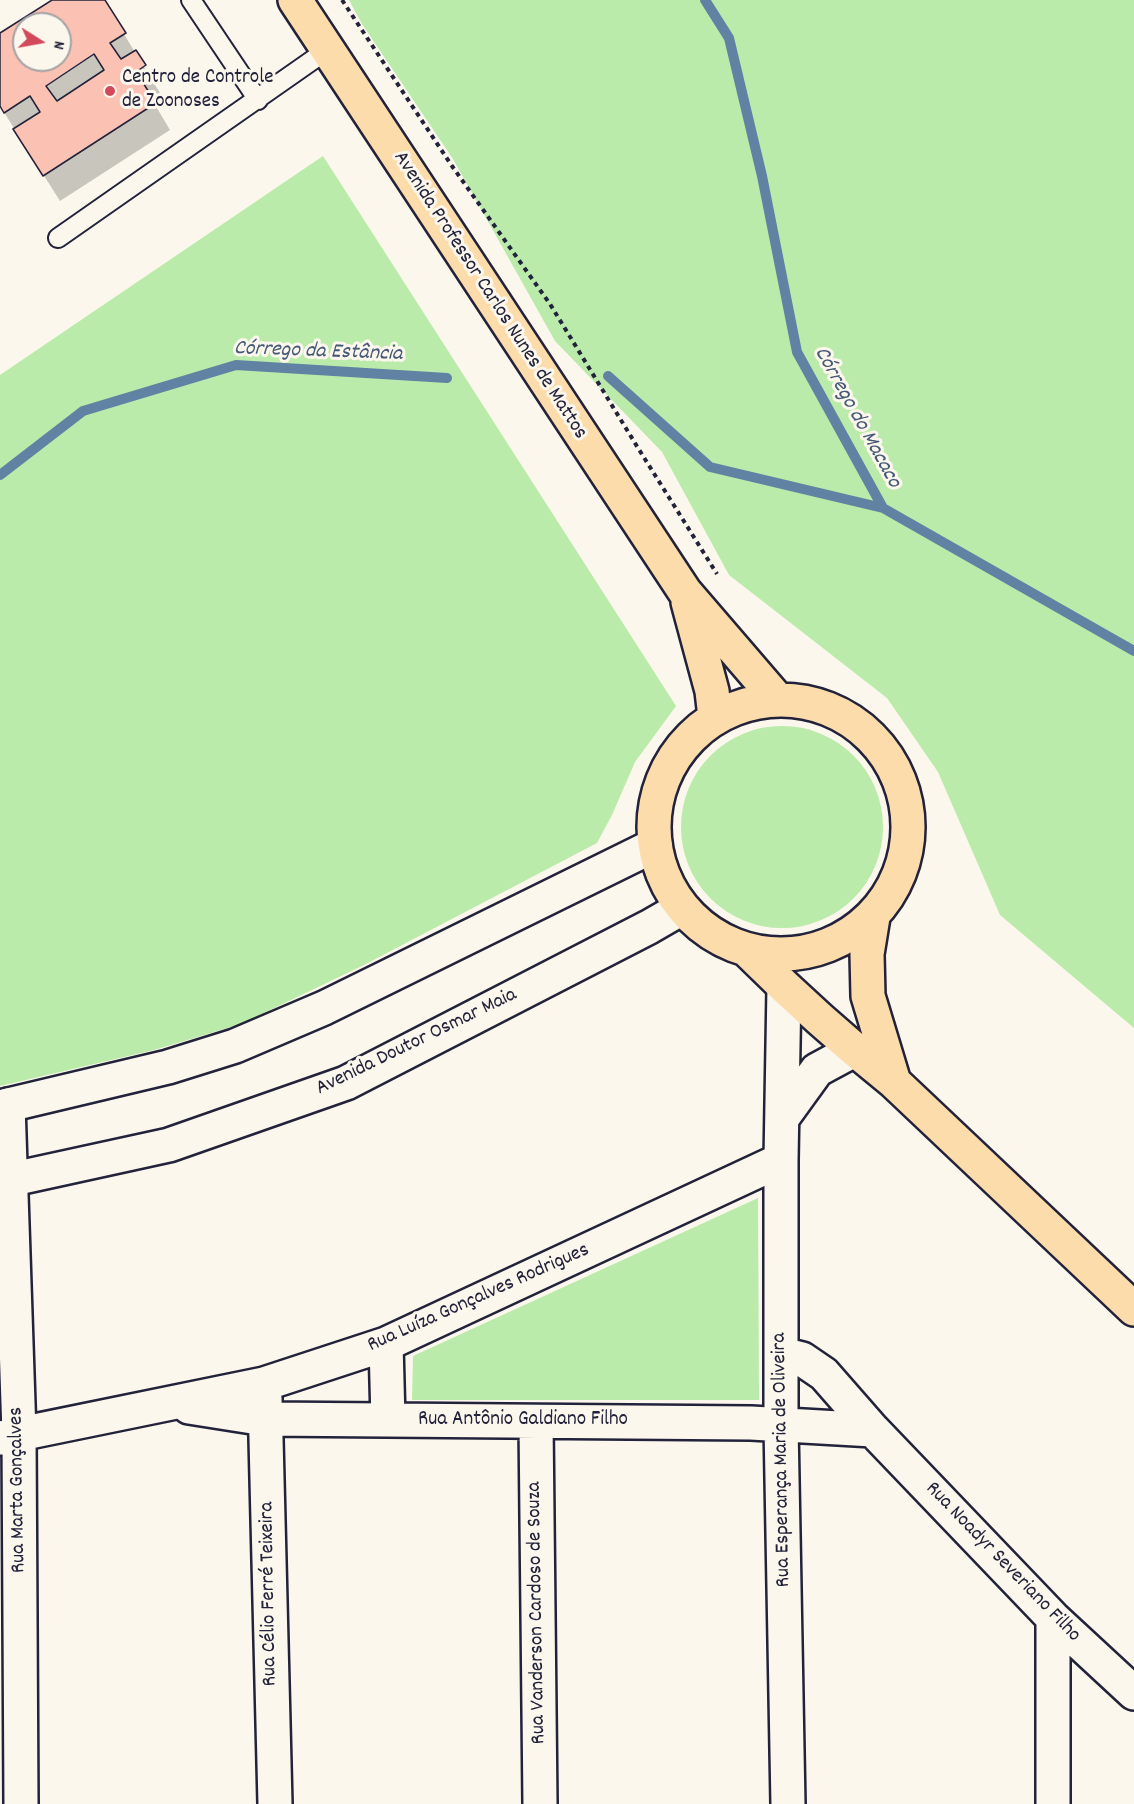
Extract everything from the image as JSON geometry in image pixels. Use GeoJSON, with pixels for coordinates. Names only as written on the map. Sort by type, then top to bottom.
{"type":"FeatureCollection","features":[{"type":"Feature","properties":{"kind":"main road","name":"Avenida Professor Carlos Nunes de Mattos"},"geometry":{"type":"LineString","coordinates":[[295,0],[685,592],[777,699]]}},
{"type":"Feature","properties":{"kind":"main road","name":"Avenida Professor Carlos Nunes de Mattos"},"geometry":{"type":"LineString","coordinates":[[685,592],[712,691],[715,717]]}},
{"type":"Feature","properties":{"kind":"main road"},"geometry":{"type":"LineString","coordinates":[[777,699],[820,705],[858,724],[888,756],[906,796],[909,839],[897,881],[873,917],[836,943],[794,956],[749,952],[712,936],[682,908],[664,878],[654,845],[657,795],[678,751],[715,717],[745,704],[777,699]]}},
{"type":"Feature","properties":{"kind":"main road"},"geometry":{"type":"LineString","coordinates":[[873,917],[867,954],[868,996],[894,1082]]}},
{"type":"Feature","properties":{"kind":"main road"},"geometry":{"type":"LineString","coordinates":[[749,952],[854,1050],[894,1082],[1134,1309]]}},
{"type":"Feature","properties":{"kind":"street"},"geometry":{"type":"LineString","coordinates":[[4,1106],[168,1067],[235,1046],[324,1008],[654,845]]}},
{"type":"Feature","properties":{"kind":"street","name":"Avenida Doutor Osmar Maia"},"geometry":{"type":"LineString","coordinates":[[5,1181],[169,1145],[346,1083],[682,908]]}},
{"type":"Feature","properties":{"kind":"street","name":"Rua Esperança Maria de Oliveira"},"geometry":{"type":"LineString","coordinates":[[784,987],[781,1160],[781,1425],[788,1804]]}},
{"type":"Feature","properties":{"kind":"street"},"geometry":{"type":"LineString","coordinates":[[783,1117],[817,1070],[854,1050]]}},
{"type":"Feature","properties":{"kind":"street","name":"Rua Marta Gonçalves"},"geometry":{"type":"LineString","coordinates":[[4,1106],[10,1436],[21,1804]]}},
{"type":"Feature","properties":{"kind":"street","name":"Rua Luíza Gonçalves Rodrigues"},"geometry":{"type":"LineString","coordinates":[[10,1436],[264,1384],[386,1344],[781,1160]]}},
{"type":"Feature","properties":{"kind":"street"},"geometry":{"type":"LineString","coordinates":[[386,1344],[388,1420]]}},
{"type":"Feature","properties":{"kind":"street","name":"Rua Noadyr Severiano Filho"},"geometry":{"type":"LineString","coordinates":[[782,1354],[802,1359],[824,1374],[873,1430],[1053,1618],[1134,1693]]}},
{"type":"Feature","properties":{"kind":"street","name":"Rua Célio Ferré Teixeira"},"geometry":{"type":"LineString","coordinates":[[264,1384],[275,1804]]}},
{"type":"Feature","properties":{"kind":"street","name":"Rua Luíza Gonçalves Rodrigues"},"geometry":{"type":"LineString","coordinates":[[165,1404],[266,1419]]}},
{"type":"Feature","properties":{"kind":"street","name":"Rua Antônio Galdiano Filho"},"geometry":{"type":"LineString","coordinates":[[266,1419],[781,1425]]}},
{"type":"Feature","properties":{"kind":"street","name":"Rua Vanderson Cardoso de Souza"},"geometry":{"type":"LineString","coordinates":[[536,1422],[540,1804]]}},
{"type":"Feature","properties":{"kind":"street"},"geometry":{"type":"LineString","coordinates":[[781,1425],[873,1430]]}},
{"type":"Feature","properties":{"kind":"street"},"geometry":{"type":"LineString","coordinates":[[1053,1618],[1053,1804]]}},
{"type":"Feature","properties":{"kind":"lane"},"geometry":{"type":"LineString","coordinates":[[191,0],[258,100]]}},
{"type":"Feature","properties":{"kind":"lane"},"geometry":{"type":"LineString","coordinates":[[58,238],[327,50]]}},
{"type":"Feature","properties":{"kind":"path"},"geometry":{"type":"LineString","coordinates":[[342,0],[452,166],[550,304],[723,584]]}},
{"type":"Feature","properties":{"kind":"green space"},"geometry":{"type":"Polygon","coordinates":[[[349,0],[1134,0],[1134,1028],[1000,915],[938,772],[887,698],[729,575],[662,452],[555,341],[453,159],[362,24],[349,0]]]}},
{"type":"Feature","properties":{"kind":"green space"},"geometry":{"type":"Polygon","coordinates":[[[323,156],[676,706],[635,762],[597,843],[364,965],[241,1024],[154,1050],[0,1086],[0,375],[323,156]]]}},
{"type":"Feature","properties":{"kind":"green space"},"geometry":{"type":"Polygon","coordinates":[[[772,726],[792,726],[811,730],[830,738],[854,755],[875,788],[881,807],[883,827],[881,847],[875,866],[854,899],[830,916],[811,924],[792,928],[772,928],[753,924],[734,916],[710,899],[693,875],[685,856],[681,837],[681,817],[685,798],[693,779],[710,755],[734,738],[753,730],[772,726]]]}},
{"type":"Feature","properties":{"kind":"green space"},"geometry":{"type":"Polygon","coordinates":[[[758,1198],[759,1400],[412,1400],[413,1356],[758,1198]]]}},
{"type":"Feature","properties":{"kind":"building","name":"Centro de Controle de Zoonoses"},"geometry":{"type":"Polygon","coordinates":[[[52,0],[105,0],[126,33],[110,43],[121,59],[136,50],[146,65],[136,72],[156,103],[43,176],[13,129],[40,112],[30,96],[4,113],[0,106],[0,33],[12,25],[12,72],[67,72],[46,86],[57,101],[104,70],[94,54],[72,69],[72,12],[33,12],[52,0]]]}},
{"type":"Feature","properties":{"kind":"waterway","name":"Córrego do Macaco"},"geometry":{"type":"LineString","coordinates":[[705,0],[729,38],[762,176],[797,352],[883,508],[1134,651]]}},
{"type":"Feature","properties":{"kind":"waterway","name":"Córrego da Estância"},"geometry":{"type":"LineString","coordinates":[[0,475],[83,411],[236,365],[447,378]]}},
{"type":"Feature","properties":{"kind":"waterway","name":"Córrego da Estância"},"geometry":{"type":"LineString","coordinates":[[608,376],[710,467],[883,508]]}},
{"type":"Feature","properties":{"kind":"place","name":"Centro de Controle de Zoonoses"},"geometry":{"type":"Point","coordinates":[110,91]}}]}
